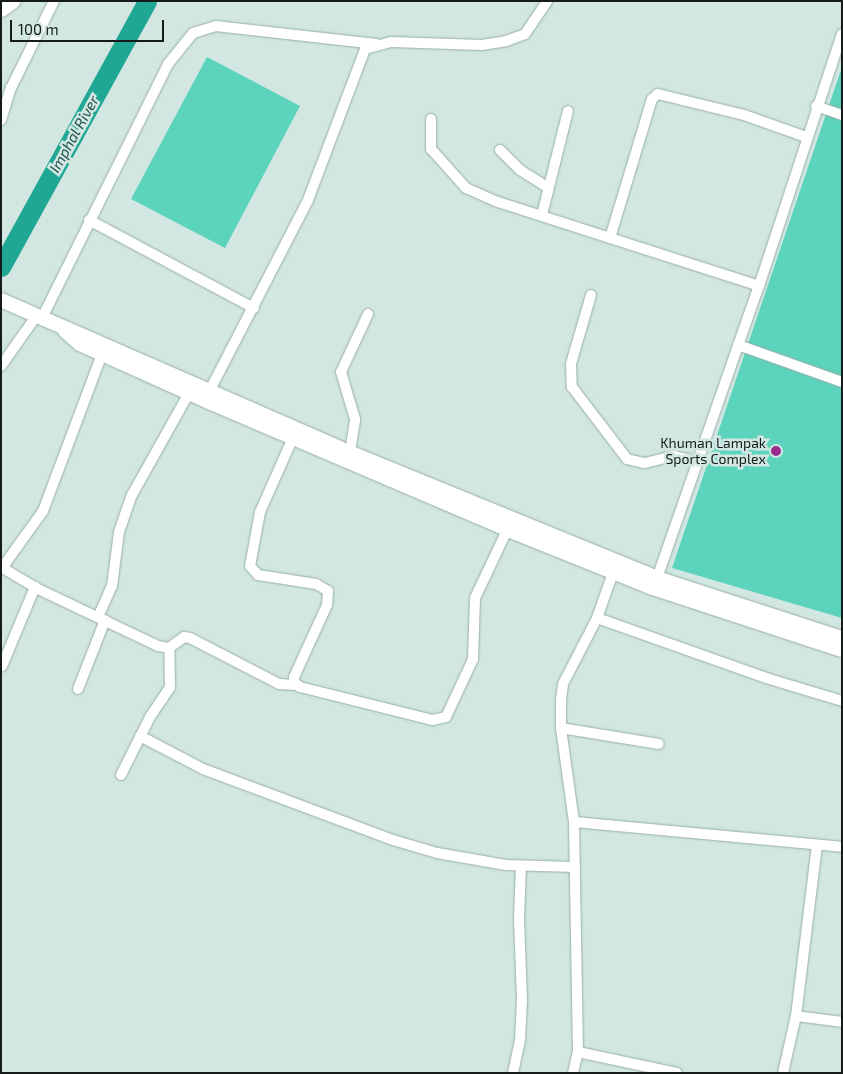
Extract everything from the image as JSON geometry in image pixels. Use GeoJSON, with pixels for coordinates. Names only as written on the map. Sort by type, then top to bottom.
{"type":"FeatureCollection","features":[{"type":"Feature","properties":{"kind":"highway"},"geometry":{"type":"LineString","coordinates":[[1,8],[12,1]]}},
{"type":"Feature","properties":{"kind":"main road"},"geometry":{"type":"LineString","coordinates":[[1,300],[62,328],[86,334],[509,524]]}},
{"type":"Feature","properties":{"kind":"main road"},"geometry":{"type":"LineString","coordinates":[[62,328],[80,344],[292,440],[655,583],[842,650]]}},
{"type":"Feature","properties":{"kind":"main road"},"geometry":{"type":"LineString","coordinates":[[655,583],[842,638]]}},
{"type":"Feature","properties":{"kind":"street"},"geometry":{"type":"LineString","coordinates":[[1,120],[11,88],[54,1]]}},
{"type":"Feature","properties":{"kind":"street"},"geometry":{"type":"LineString","coordinates":[[1,366],[39,316],[168,64],[193,33],[216,26],[376,44],[482,45],[506,41],[525,34],[547,1]]}},
{"type":"Feature","properties":{"kind":"street"},"geometry":{"type":"LineString","coordinates":[[655,583],[696,461],[759,286],[816,106],[842,34]]}},
{"type":"Feature","properties":{"kind":"street"},"geometry":{"type":"LineString","coordinates":[[210,390],[254,308],[308,200],[366,49],[376,44]]}},
{"type":"Feature","properties":{"kind":"street"},"geometry":{"type":"LineString","coordinates":[[610,238],[652,99],[658,94],[744,114],[806,137]]}},
{"type":"Feature","properties":{"kind":"street"},"geometry":{"type":"LineString","coordinates":[[816,106],[842,114]]}},
{"type":"Feature","properties":{"kind":"street"},"geometry":{"type":"LineString","coordinates":[[542,215],[568,111]]}},
{"type":"Feature","properties":{"kind":"street"},"geometry":{"type":"LineString","coordinates":[[431,119],[432,149],[458,183],[498,202],[759,286]]}},
{"type":"Feature","properties":{"kind":"street"},"geometry":{"type":"LineString","coordinates":[[500,150],[520,170],[549,188]]}},
{"type":"Feature","properties":{"kind":"street"},"geometry":{"type":"LineString","coordinates":[[89,220],[254,308]]}},
{"type":"Feature","properties":{"kind":"street"},"geometry":{"type":"LineString","coordinates":[[592,296],[572,364],[572,387],[627,459],[645,463],[674,456],[696,461]]}},
{"type":"Feature","properties":{"kind":"street"},"geometry":{"type":"LineString","coordinates":[[350,452],[356,419],[341,372],[368,314]]}},
{"type":"Feature","properties":{"kind":"street"},"geometry":{"type":"LineString","coordinates":[[738,345],[842,382]]}},
{"type":"Feature","properties":{"kind":"street"},"geometry":{"type":"LineString","coordinates":[[102,354],[43,511],[2,568],[35,587],[158,646],[169,648],[184,637],[190,638],[279,684],[296,685],[432,720],[446,717],[473,660],[474,598],[509,524]]}},
{"type":"Feature","properties":{"kind":"street"},"geometry":{"type":"LineString","coordinates":[[78,689],[112,586],[119,532],[132,495],[189,394]]}},
{"type":"Feature","properties":{"kind":"street"},"geometry":{"type":"LineString","coordinates":[[292,440],[260,512],[250,566],[258,575],[316,584],[328,591],[327,605],[294,677],[296,685]]}},
{"type":"Feature","properties":{"kind":"street"},"geometry":{"type":"LineString","coordinates":[[573,1073],[578,1052],[574,822],[560,728],[563,684],[598,614],[614,567]]}},
{"type":"Feature","properties":{"kind":"street"},"geometry":{"type":"LineString","coordinates":[[2,666],[35,587]]}},
{"type":"Feature","properties":{"kind":"street"},"geometry":{"type":"LineString","coordinates":[[598,614],[766,678],[842,701]]}},
{"type":"Feature","properties":{"kind":"street"},"geometry":{"type":"LineString","coordinates":[[121,775],[140,736],[170,687],[169,648]]}},
{"type":"Feature","properties":{"kind":"street"},"geometry":{"type":"LineString","coordinates":[[560,728],[659,744]]}},
{"type":"Feature","properties":{"kind":"street"},"geometry":{"type":"LineString","coordinates":[[140,736],[203,769],[341,823],[438,853],[521,867],[575,867]]}},
{"type":"Feature","properties":{"kind":"street"},"geometry":{"type":"LineString","coordinates":[[574,822],[842,847]]}},
{"type":"Feature","properties":{"kind":"street"},"geometry":{"type":"LineString","coordinates":[[784,1073],[796,1016],[817,845]]}},
{"type":"Feature","properties":{"kind":"street"},"geometry":{"type":"LineString","coordinates":[[513,1073],[520,1040],[522,1008],[521,867]]}},
{"type":"Feature","properties":{"kind":"street"},"geometry":{"type":"LineString","coordinates":[[796,1016],[842,1022]]}},
{"type":"Feature","properties":{"kind":"street"},"geometry":{"type":"LineString","coordinates":[[578,1052],[677,1073]]}},
{"type":"Feature","properties":{"kind":"green space"},"geometry":{"type":"Polygon","coordinates":[[[207,57],[300,106],[225,248],[131,199],[207,57]]]}},
{"type":"Feature","properties":{"kind":"green space","name":"Khuman Lampak Sports Complex"},"geometry":{"type":"Polygon","coordinates":[[[842,67],[842,618],[672,568],[842,67]]]}},
{"type":"Feature","properties":{"kind":"waterway","name":"Imphal River"},"geometry":{"type":"LineString","coordinates":[[1,267],[147,1]]}},
{"type":"Feature","properties":{"kind":"place","name":"Khuman Lampak Sports Complex"},"geometry":{"type":"Point","coordinates":[776,451]}}]}
